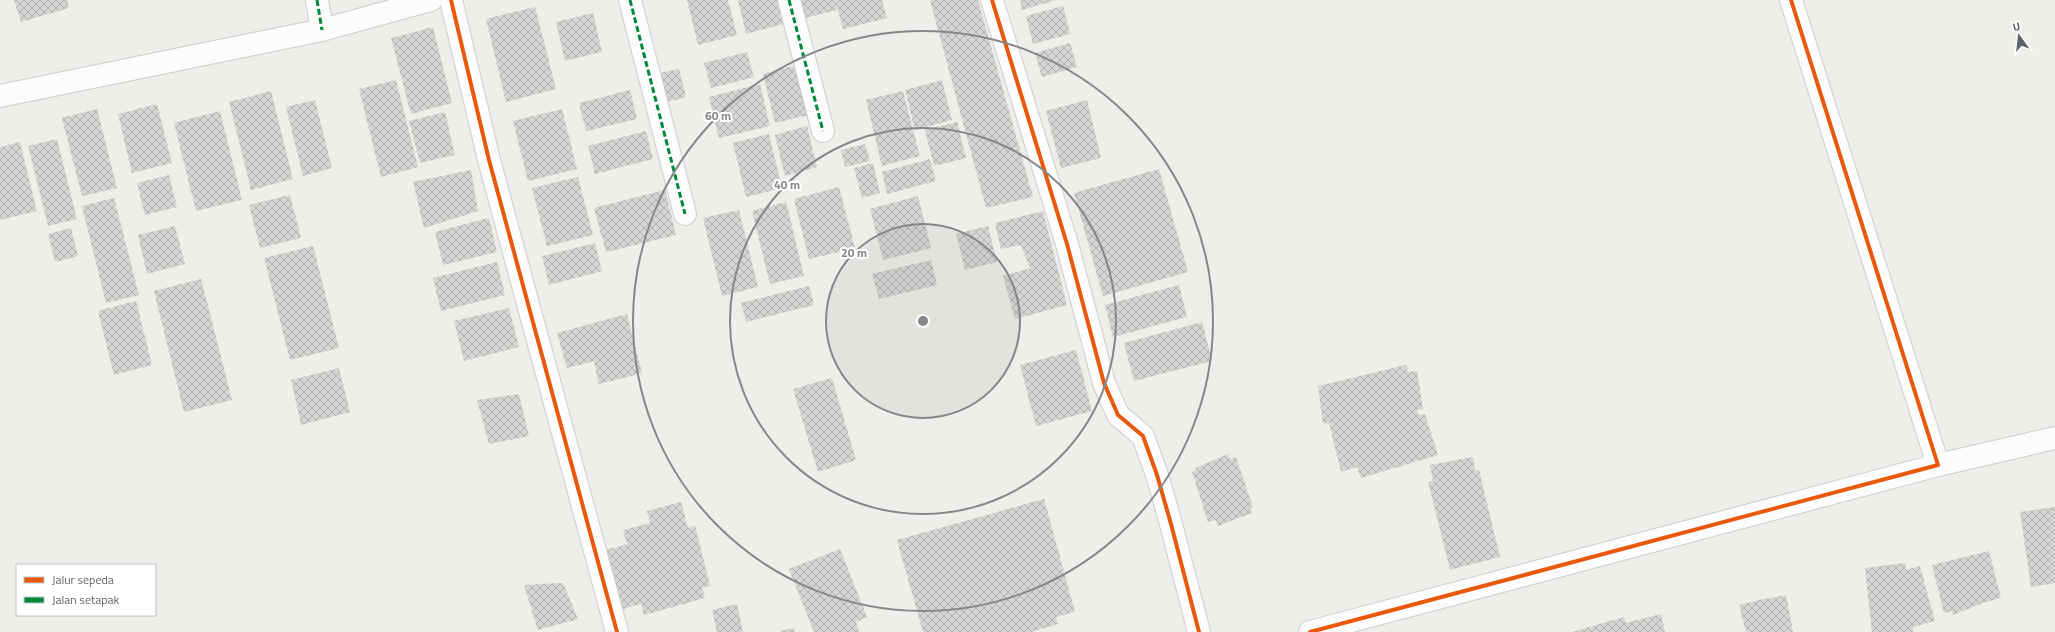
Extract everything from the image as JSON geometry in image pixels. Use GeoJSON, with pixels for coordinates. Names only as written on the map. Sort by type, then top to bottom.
{"type":"FeatureCollection","features":[{"type":"Feature","properties":{"kind":"street"},"geometry":{"type":"LineString","coordinates":[[317,0],[322,30]]}},
{"type":"Feature","properties":{"kind":"street"},"geometry":{"type":"LineString","coordinates":[[0,96],[322,30],[431,0]]}},
{"type":"Feature","properties":{"kind":"street"},"geometry":{"type":"LineString","coordinates":[[450,0],[488,160],[617,632]]}},
{"type":"Feature","properties":{"kind":"street"},"geometry":{"type":"LineString","coordinates":[[630,0],[685,214]]}},
{"type":"Feature","properties":{"kind":"street"},"geometry":{"type":"LineString","coordinates":[[789,0],[823,131]]}},
{"type":"Feature","properties":{"kind":"street"},"geometry":{"type":"LineString","coordinates":[[992,0],[1066,244],[1104,383],[1118,415],[1143,436],[1172,524],[1199,632]]}},
{"type":"Feature","properties":{"kind":"street"},"geometry":{"type":"LineString","coordinates":[[1791,0],[1938,465]]}},
{"type":"Feature","properties":{"kind":"street"},"geometry":{"type":"LineString","coordinates":[[1310,632],[1938,465],[2055,438]]}},
{"type":"Feature","properties":{"kind":"building"},"geometry":{"type":"Polygon","coordinates":[[[14,0],[67,0],[69,8],[21,22],[14,0]]]}},
{"type":"Feature","properties":{"kind":"building"},"geometry":{"type":"Polygon","coordinates":[[[687,0],[728,0],[737,35],[698,45],[687,0]]]}},
{"type":"Feature","properties":{"kind":"building"},"geometry":{"type":"Polygon","coordinates":[[[738,0],[781,0],[787,23],[746,34],[738,0]]]}},
{"type":"Feature","properties":{"kind":"building"},"geometry":{"type":"Polygon","coordinates":[[[792,0],[835,0],[837,10],[797,20],[792,0]]]}},
{"type":"Feature","properties":{"kind":"building"},"geometry":{"type":"Polygon","coordinates":[[[835,0],[882,0],[887,18],[843,29],[835,0]]]}},
{"type":"Feature","properties":{"kind":"building"},"geometry":{"type":"Polygon","coordinates":[[[930,0],[978,0],[1033,197],[986,208],[930,0]]]}},
{"type":"Feature","properties":{"kind":"building"},"geometry":{"type":"Polygon","coordinates":[[[1020,0],[1056,0],[1022,10],[1020,0]]]}},
{"type":"Feature","properties":{"kind":"building"},"geometry":{"type":"Polygon","coordinates":[[[1063,6],[1070,34],[1033,44],[1026,16],[1063,6]]]}},
{"type":"Feature","properties":{"kind":"building"},"geometry":{"type":"Polygon","coordinates":[[[535,7],[556,89],[506,102],[486,19],[535,7]]]}},
{"type":"Feature","properties":{"kind":"building"},"geometry":{"type":"Polygon","coordinates":[[[593,13],[602,52],[565,61],[556,22],[593,13]]]}},
{"type":"Feature","properties":{"kind":"building"},"geometry":{"type":"Polygon","coordinates":[[[433,27],[452,103],[411,114],[391,38],[433,27]]]}},
{"type":"Feature","properties":{"kind":"building"},"geometry":{"type":"Polygon","coordinates":[[[1070,43],[1077,67],[1042,77],[1035,53],[1070,43]]]}},
{"type":"Feature","properties":{"kind":"building"},"geometry":{"type":"Polygon","coordinates":[[[747,52],[754,77],[711,88],[704,63],[747,52]]]}},
{"type":"Feature","properties":{"kind":"building"},"geometry":{"type":"Polygon","coordinates":[[[804,63],[817,113],[775,123],[763,74],[804,63]]]}},
{"type":"Feature","properties":{"kind":"building"},"geometry":{"type":"Polygon","coordinates":[[[679,69],[686,97],[667,102],[660,73],[679,69]]]}},
{"type":"Feature","properties":{"kind":"building"},"geometry":{"type":"Polygon","coordinates":[[[396,80],[418,167],[381,177],[359,89],[396,80]]]}},
{"type":"Feature","properties":{"kind":"building"},"geometry":{"type":"Polygon","coordinates":[[[942,80],[952,120],[915,130],[905,90],[942,80]]]}},
{"type":"Feature","properties":{"kind":"building"},"geometry":{"type":"Polygon","coordinates":[[[760,84],[770,126],[719,138],[709,97],[760,84]]]}},
{"type":"Feature","properties":{"kind":"building"},"geometry":{"type":"Polygon","coordinates":[[[630,90],[637,119],[586,131],[579,103],[630,90]]]}},
{"type":"Feature","properties":{"kind":"building"},"geometry":{"type":"Polygon","coordinates":[[[271,91],[293,179],[251,190],[229,102],[271,91]]]}},
{"type":"Feature","properties":{"kind":"building"},"geometry":{"type":"Polygon","coordinates":[[[903,91],[920,156],[882,166],[866,100],[903,91]]]}},
{"type":"Feature","properties":{"kind":"building"},"geometry":{"type":"Polygon","coordinates":[[[315,100],[332,168],[303,176],[286,107],[315,100]]]}},
{"type":"Feature","properties":{"kind":"building"},"geometry":{"type":"Polygon","coordinates":[[[1087,100],[1101,158],[1061,168],[1046,111],[1087,100]]]}},
{"type":"Feature","properties":{"kind":"building"},"geometry":{"type":"Polygon","coordinates":[[[157,104],[172,163],[132,173],[118,114],[157,104]]]}},
{"type":"Feature","properties":{"kind":"building"},"geometry":{"type":"Polygon","coordinates":[[[97,109],[117,188],[82,196],[62,118],[97,109]]]}},
{"type":"Feature","properties":{"kind":"building"},"geometry":{"type":"Polygon","coordinates":[[[562,109],[577,169],[528,181],[513,121],[562,109]]]}},
{"type":"Feature","properties":{"kind":"building"},"geometry":{"type":"Polygon","coordinates":[[[220,111],[242,200],[196,211],[174,123],[220,111]]]}},
{"type":"Feature","properties":{"kind":"building"},"geometry":{"type":"Polygon","coordinates":[[[445,112],[455,155],[420,163],[409,121],[445,112]]]}},
{"type":"Feature","properties":{"kind":"building"},"geometry":{"type":"Polygon","coordinates":[[[957,122],[966,158],[934,166],[925,130],[957,122]]]}},
{"type":"Feature","properties":{"kind":"building"},"geometry":{"type":"Polygon","coordinates":[[[807,126],[817,167],[785,176],[775,135],[807,126]]]}},
{"type":"Feature","properties":{"kind":"building"},"geometry":{"type":"Polygon","coordinates":[[[646,131],[653,159],[595,174],[588,146],[646,131]]]}},
{"type":"Feature","properties":{"kind":"building"},"geometry":{"type":"Polygon","coordinates":[[[769,134],[782,188],[746,197],[733,143],[769,134]]]}},
{"type":"Feature","properties":{"kind":"building"},"geometry":{"type":"Polygon","coordinates":[[[57,139],[77,219],[48,226],[28,146],[57,139]]]}},
{"type":"Feature","properties":{"kind":"building"},"geometry":{"type":"Polygon","coordinates":[[[20,142],[37,211],[0,220],[0,147],[20,142]]]}},
{"type":"Feature","properties":{"kind":"building"},"geometry":{"type":"Polygon","coordinates":[[[865,144],[870,161],[845,167],[841,150],[865,144]]]}},
{"type":"Feature","properties":{"kind":"building"},"geometry":{"type":"Polygon","coordinates":[[[930,159],[936,181],[887,194],[882,172],[930,159]]]}},
{"type":"Feature","properties":{"kind":"building"},"geometry":{"type":"Polygon","coordinates":[[[873,163],[880,193],[862,198],[854,168],[873,163]]]}},
{"type":"Feature","properties":{"kind":"building"},"geometry":{"type":"Polygon","coordinates":[[[1159,169],[1188,272],[1103,296],[1074,193],[1159,169]]]}},
{"type":"Feature","properties":{"kind":"building"},"geometry":{"type":"Polygon","coordinates":[[[471,170],[478,211],[424,228],[413,182],[471,170]]]}},
{"type":"Feature","properties":{"kind":"building"},"geometry":{"type":"Polygon","coordinates":[[[169,175],[177,207],[145,215],[137,183],[169,175]]]}},
{"type":"Feature","properties":{"kind":"building"},"geometry":{"type":"Polygon","coordinates":[[[578,177],[593,235],[547,246],[532,188],[578,177]]]}},
{"type":"Feature","properties":{"kind":"building"},"geometry":{"type":"Polygon","coordinates":[[[839,187],[855,248],[809,259],[794,199],[839,187]]]}},
{"type":"Feature","properties":{"kind":"building"},"geometry":{"type":"Polygon","coordinates":[[[665,190],[676,235],[606,252],[594,208],[665,190]]]}},
{"type":"Feature","properties":{"kind":"building"},"geometry":{"type":"Polygon","coordinates":[[[290,195],[301,238],[260,248],[249,205],[290,195]]]}},
{"type":"Feature","properties":{"kind":"building"},"geometry":{"type":"Polygon","coordinates":[[[918,196],[931,248],[883,260],[870,209],[918,196]]]}},
{"type":"Feature","properties":{"kind":"building"},"geometry":{"type":"Polygon","coordinates":[[[114,198],[139,295],[106,303],[82,206],[114,198]]]}},
{"type":"Feature","properties":{"kind":"building"},"geometry":{"type":"Polygon","coordinates":[[[786,202],[804,276],[770,284],[752,211],[786,202]]]}},
{"type":"Feature","properties":{"kind":"building"},"geometry":{"type":"Polygon","coordinates":[[[739,210],[758,287],[722,296],[703,218],[739,210]]]}},
{"type":"Feature","properties":{"kind":"building"},"geometry":{"type":"Polygon","coordinates":[[[1043,211],[1067,305],[1015,319],[1003,276],[1031,268],[1021,245],[1001,249],[995,223],[1043,211]]]}},
{"type":"Feature","properties":{"kind":"building"},"geometry":{"type":"Polygon","coordinates":[[[489,218],[497,252],[443,265],[435,232],[489,218]]]}},
{"type":"Feature","properties":{"kind":"building"},"geometry":{"type":"Polygon","coordinates":[[[175,226],[185,264],[147,274],[138,235],[175,226]]]}},
{"type":"Feature","properties":{"kind":"building"},"geometry":{"type":"Polygon","coordinates":[[[988,226],[997,262],[965,270],[956,234],[988,226]]]}},
{"type":"Feature","properties":{"kind":"building"},"geometry":{"type":"Polygon","coordinates":[[[71,228],[78,256],[55,262],[48,234],[71,228]]]}},
{"type":"Feature","properties":{"kind":"building"},"geometry":{"type":"Polygon","coordinates":[[[595,243],[602,271],[549,285],[542,256],[595,243]]]}},
{"type":"Feature","properties":{"kind":"building"},"geometry":{"type":"Polygon","coordinates":[[[313,246],[339,348],[290,360],[264,258],[313,246]]]}},
{"type":"Feature","properties":{"kind":"building"},"geometry":{"type":"Polygon","coordinates":[[[931,260],[937,285],[879,299],[872,274],[931,260]]]}},
{"type":"Feature","properties":{"kind":"building"},"geometry":{"type":"Polygon","coordinates":[[[497,262],[505,295],[441,311],[433,278],[497,262]]]}},
{"type":"Feature","properties":{"kind":"building"},"geometry":{"type":"Polygon","coordinates":[[[201,279],[232,400],[184,412],[154,291],[201,279]]]}},
{"type":"Feature","properties":{"kind":"building"},"geometry":{"type":"Polygon","coordinates":[[[1179,285],[1187,317],[1113,337],[1105,305],[1179,285]]]}},
{"type":"Feature","properties":{"kind":"building"},"geometry":{"type":"Polygon","coordinates":[[[809,286],[814,305],[746,322],[741,303],[809,286]]]}},
{"type":"Feature","properties":{"kind":"building"},"geometry":{"type":"Polygon","coordinates":[[[136,301],[152,365],[114,375],[98,311],[136,301]]]}},
{"type":"Feature","properties":{"kind":"building"},"geometry":{"type":"Polygon","coordinates":[[[509,308],[519,347],[464,361],[454,321],[509,308]]]}},
{"type":"Feature","properties":{"kind":"building"},"geometry":{"type":"Polygon","coordinates":[[[627,314],[642,373],[599,384],[594,361],[567,368],[557,333],[627,314]]]}},
{"type":"Feature","properties":{"kind":"building"},"geometry":{"type":"Polygon","coordinates":[[[1202,322],[1212,361],[1134,381],[1124,343],[1202,322]]]}},
{"type":"Feature","properties":{"kind":"building"},"geometry":{"type":"Polygon","coordinates":[[[1076,350],[1092,411],[1036,426],[1020,365],[1076,350]]]}},
{"type":"Feature","properties":{"kind":"building"},"geometry":{"type":"Polygon","coordinates":[[[1406,365],[1408,372],[1417,371],[1423,409],[1417,410],[1419,415],[1425,414],[1438,455],[1361,478],[1357,467],[1341,472],[1329,423],[1323,424],[1318,386],[1406,365]]]}},
{"type":"Feature","properties":{"kind":"building"},"geometry":{"type":"Polygon","coordinates":[[[339,368],[350,412],[301,425],[291,380],[339,368]]]}},
{"type":"Feature","properties":{"kind":"building"},"geometry":{"type":"Polygon","coordinates":[[[832,378],[856,460],[818,472],[793,389],[832,378]]]}},
{"type":"Feature","properties":{"kind":"building"},"geometry":{"type":"Polygon","coordinates":[[[519,394],[529,436],[489,444],[477,400],[519,394]]]}},
{"type":"Feature","properties":{"kind":"building"},"geometry":{"type":"Polygon","coordinates":[[[1228,454],[1230,459],[1236,457],[1253,507],[1250,508],[1252,513],[1218,526],[1216,520],[1208,522],[1192,472],[1196,470],[1195,468],[1228,454]]]}},
{"type":"Feature","properties":{"kind":"building"},"geometry":{"type":"Polygon","coordinates":[[[1473,457],[1475,471],[1479,470],[1500,557],[1450,570],[1428,482],[1433,481],[1430,465],[1473,457]]]}},
{"type":"Feature","properties":{"kind":"building"},"geometry":{"type":"Polygon","coordinates":[[[1044,499],[1075,612],[1056,617],[1058,624],[1031,632],[923,632],[897,540],[1044,499]]]}},
{"type":"Feature","properties":{"kind":"building"},"geometry":{"type":"Polygon","coordinates":[[[681,502],[688,528],[695,526],[710,586],[702,588],[705,598],[644,615],[641,604],[619,610],[603,551],[627,544],[623,530],[650,523],[647,511],[681,502]]]}},
{"type":"Feature","properties":{"kind":"building"},"geometry":{"type":"Polygon","coordinates":[[[2055,507],[2055,583],[2031,587],[2020,512],[2055,507]]]}},
{"type":"Feature","properties":{"kind":"building"},"geometry":{"type":"Polygon","coordinates":[[[840,549],[867,617],[856,622],[859,632],[814,632],[789,569],[840,549]]]}},
{"type":"Feature","properties":{"kind":"building"},"geometry":{"type":"Polygon","coordinates":[[[1989,551],[2001,598],[1983,603],[1953,615],[1952,611],[1944,613],[1932,565],[1989,551]]]}},
{"type":"Feature","properties":{"kind":"building"},"geometry":{"type":"Polygon","coordinates":[[[1905,563],[1906,570],[1920,566],[1935,621],[1913,627],[1913,632],[1872,632],[1865,568],[1905,563]]]}},
{"type":"Feature","properties":{"kind":"building"},"geometry":{"type":"Polygon","coordinates":[[[563,583],[578,619],[538,630],[524,585],[563,583]]]}},
{"type":"Feature","properties":{"kind":"building"},"geometry":{"type":"Polygon","coordinates":[[[1786,595],[1793,632],[1746,632],[1739,605],[1786,595]]]}},
{"type":"Feature","properties":{"kind":"building"},"geometry":{"type":"Polygon","coordinates":[[[737,604],[743,632],[717,632],[712,610],[737,604]]]}},
{"type":"Feature","properties":{"kind":"building"},"geometry":{"type":"Polygon","coordinates":[[[1661,614],[1665,632],[1572,632],[1624,617],[1626,623],[1661,614]]]}},
{"type":"Feature","properties":{"kind":"building"},"geometry":{"type":"Polygon","coordinates":[[[794,628],[795,632],[781,632],[781,631],[794,628]]]}},
{"type":"Feature","properties":{"kind":"marked path"},"geometry":{"type":"LineString","coordinates":[[317,0],[322,30]]}},
{"type":"Feature","properties":{"kind":"marked path"},"geometry":{"type":"LineString","coordinates":[[630,0],[685,214]]}},
{"type":"Feature","properties":{"kind":"marked path"},"geometry":{"type":"LineString","coordinates":[[789,0],[823,131]]}},
{"type":"Feature","properties":{"kind":"cycle path"},"geometry":{"type":"LineString","coordinates":[[451,0],[489,160],[617,632]]}},
{"type":"Feature","properties":{"kind":"cycle path"},"geometry":{"type":"LineString","coordinates":[[992,0],[1067,244],[1104,383],[1118,415],[1143,436],[1157,475],[1199,632]]}},
{"type":"Feature","properties":{"kind":"cycle path"},"geometry":{"type":"LineString","coordinates":[[1310,632],[1938,465],[1791,0]]}}]}
